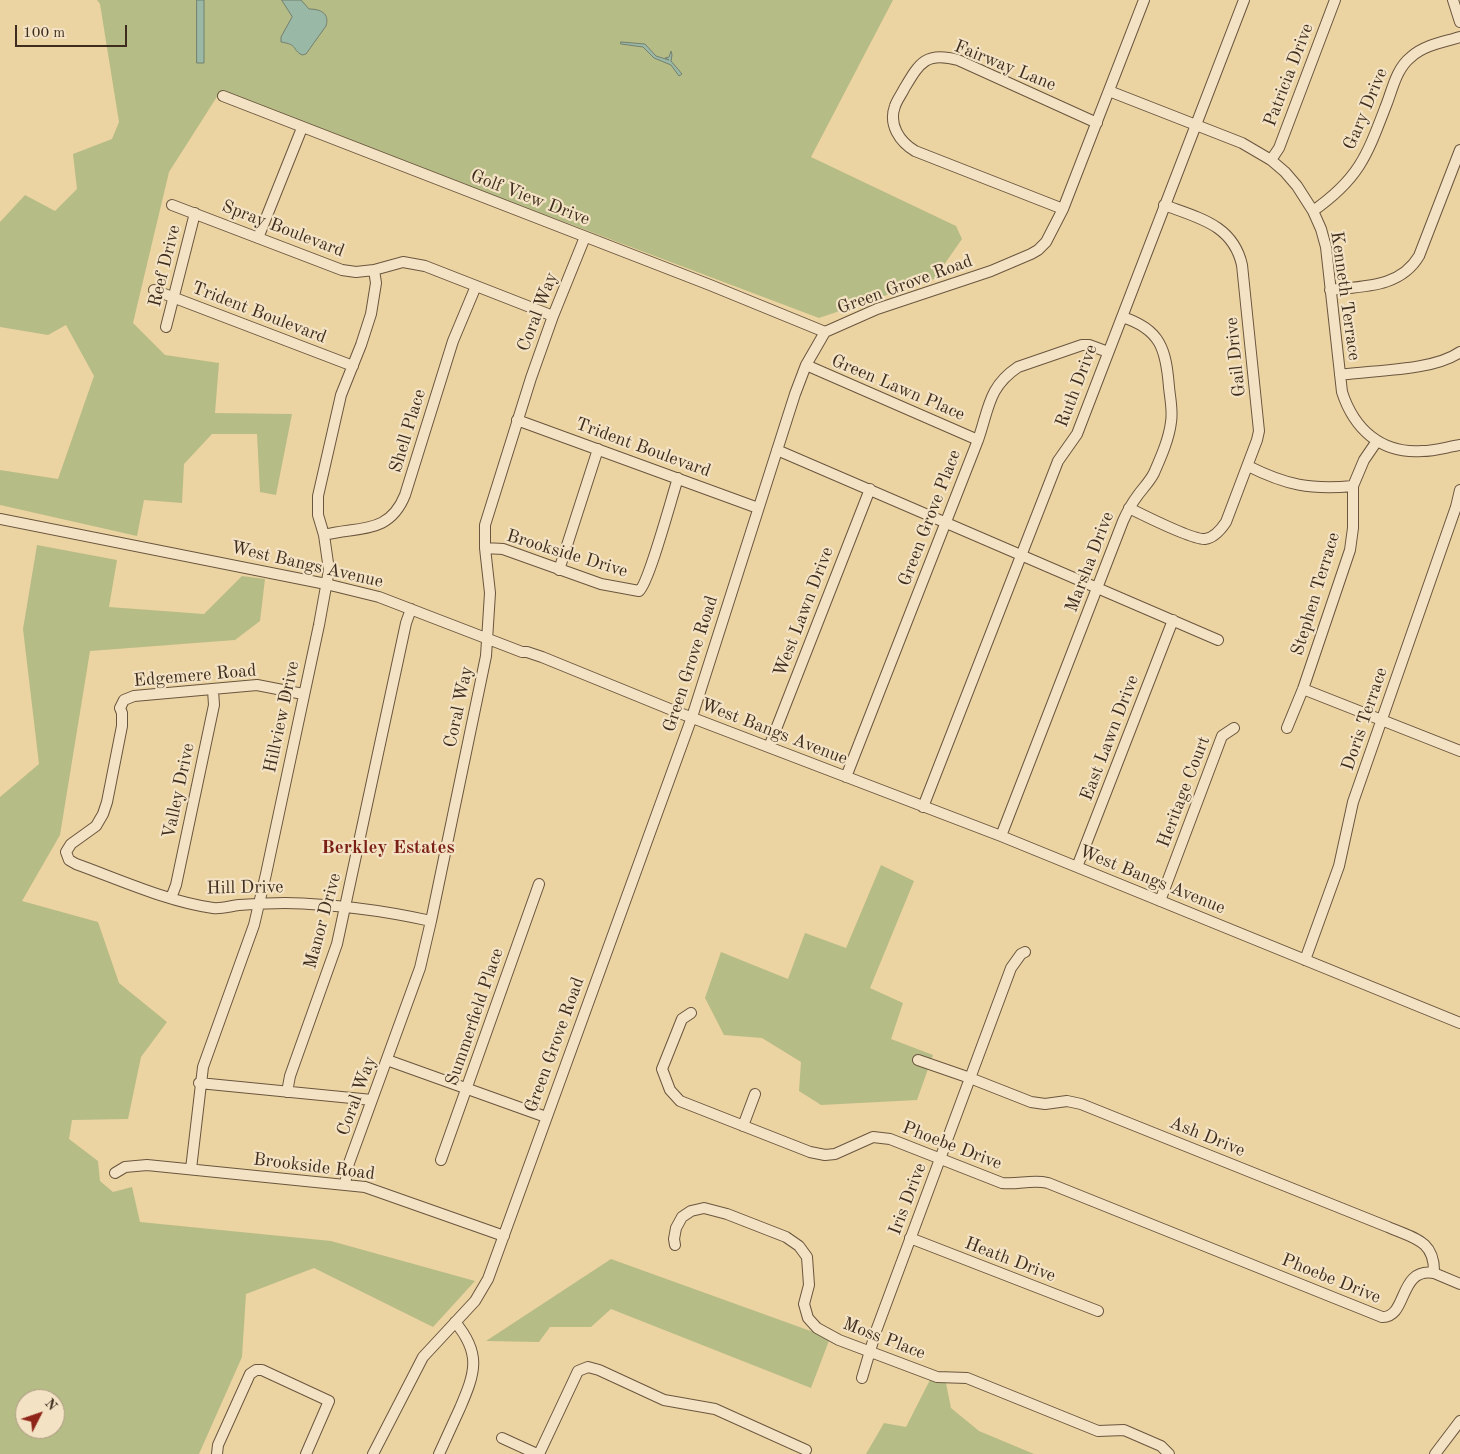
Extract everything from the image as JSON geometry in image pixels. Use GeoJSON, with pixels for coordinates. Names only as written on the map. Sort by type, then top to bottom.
{"type":"FeatureCollection","features":[{"type":"Feature","properties":{"kind":"street","name":"Green Grove Road"},"geometry":{"type":"LineString","coordinates":[[373,1454],[423,1356],[475,1301],[485,1286],[692,717],[758,508],[806,365],[825,332],[877,309],[991,271],[1031,254],[1046,242],[1063,209],[1144,0]]}},
{"type":"Feature","properties":{"kind":"street","name":"Ruth Drive"},"geometry":{"type":"LineString","coordinates":[[923,807],[1058,461],[1077,434],[1244,0]]}},
{"type":"Feature","properties":{"kind":"street","name":"Patricia Drive"},"geometry":{"type":"LineString","coordinates":[[1271,160],[1279,148],[1335,0]]}},
{"type":"Feature","properties":{"kind":"street"},"geometry":{"type":"LineString","coordinates":[[1453,0],[1460,22]]}},
{"type":"Feature","properties":{"kind":"street","name":"Gary Drive"},"geometry":{"type":"LineString","coordinates":[[1313,211],[1341,189],[1362,162],[1372,142],[1397,76],[1408,60],[1415,53],[1426,48],[1460,37]]}},
{"type":"Feature","properties":{"kind":"street","name":"Fairway Lane"},"geometry":{"type":"LineString","coordinates":[[1063,209],[906,146],[894,127],[893,116],[895,106],[917,66],[927,60],[948,57],[1097,123]]}},
{"type":"Feature","properties":{"kind":"street","name":"Kenneth Terrace"},"geometry":{"type":"LineString","coordinates":[[1109,91],[1242,143],[1271,160],[1285,172],[1297,186],[1313,211],[1326,247],[1342,392],[1351,414],[1364,431],[1377,442],[1391,447],[1414,451],[1429,451],[1460,445]]}},
{"type":"Feature","properties":{"kind":"street","name":"Golf View Drive"},"geometry":{"type":"LineString","coordinates":[[223,96],[825,332]]}},
{"type":"Feature","properties":{"kind":"street"},"geometry":{"type":"LineString","coordinates":[[258,238],[302,128]]}},
{"type":"Feature","properties":{"kind":"street"},"geometry":{"type":"LineString","coordinates":[[1330,290],[1388,282],[1403,275],[1412,268],[1419,256],[1460,150]]}},
{"type":"Feature","properties":{"kind":"street","name":"Spray Boulevard"},"geometry":{"type":"LineString","coordinates":[[172,205],[342,270],[356,272],[374,270],[402,262],[410,262],[425,266],[553,316]]}},
{"type":"Feature","properties":{"kind":"street","name":"Gail Drive"},"geometry":{"type":"LineString","coordinates":[[1129,508],[1189,535],[1205,539],[1210,538],[1226,522],[1257,440],[1259,423],[1241,259],[1233,242],[1218,227],[1206,220],[1164,205]]}},
{"type":"Feature","properties":{"kind":"street","name":"Reef Drive"},"geometry":{"type":"LineString","coordinates":[[166,327],[195,214]]}},
{"type":"Feature","properties":{"kind":"street","name":"Coral Way"},"geometry":{"type":"LineString","coordinates":[[345,1184],[350,1163],[420,968],[431,921],[486,656],[490,593],[485,548],[485,525],[553,316],[585,237]]}},
{"type":"Feature","properties":{"kind":"street","name":"Hillview Drive"},"geometry":{"type":"LineString","coordinates":[[191,1169],[202,1067],[254,925],[326,584],[328,560],[324,535],[318,515],[318,496],[342,395],[371,314],[376,283],[374,270]]}},
{"type":"Feature","properties":{"kind":"street","name":"Shell Place"},"geometry":{"type":"LineString","coordinates":[[324,535],[373,527],[385,522],[397,510],[405,495],[453,341],[476,286]]}},
{"type":"Feature","properties":{"kind":"street","name":"Trident Boulevard"},"geometry":{"type":"LineString","coordinates":[[154,290],[353,366]]}},
{"type":"Feature","properties":{"kind":"street","name":"Marsha Drive"},"geometry":{"type":"LineString","coordinates":[[1001,836],[1129,508],[1153,474],[1170,431],[1172,414],[1166,358],[1161,345],[1143,325],[1122,317]]}},
{"type":"Feature","properties":{"kind":"street","name":"Green Grove Place"},"geometry":{"type":"LineString","coordinates":[[846,777],[978,440],[991,396],[1000,382],[1010,372],[1023,365],[1082,345],[1089,345],[1108,352]]}},
{"type":"Feature","properties":{"kind":"street"},"geometry":{"type":"LineString","coordinates":[[1340,375],[1426,365],[1448,359],[1460,352]]}},
{"type":"Feature","properties":{"kind":"street","name":"Green Lawn Place"},"geometry":{"type":"LineString","coordinates":[[806,365],[978,440]]}},
{"type":"Feature","properties":{"kind":"street","name":"Trident Boulevard"},"geometry":{"type":"LineString","coordinates":[[518,420],[758,508]]}},
{"type":"Feature","properties":{"kind":"street","name":"Stephen Terrace"},"geometry":{"type":"LineString","coordinates":[[1287,728],[1303,689],[1350,550],[1353,528],[1353,486],[1364,460],[1377,442]]}},
{"type":"Feature","properties":{"kind":"street"},"geometry":{"type":"LineString","coordinates":[[559,570],[598,449]]}},
{"type":"Feature","properties":{"kind":"street"},"geometry":{"type":"LineString","coordinates":[[777,450],[1218,640]]}},
{"type":"Feature","properties":{"kind":"street"},"geometry":{"type":"LineString","coordinates":[[1248,466],[1275,478],[1305,487],[1353,486]]}},
{"type":"Feature","properties":{"kind":"street","name":"Brookside Drive"},"geometry":{"type":"LineString","coordinates":[[485,548],[503,549],[601,584],[639,591],[643,587],[648,573],[678,478]]}},
{"type":"Feature","properties":{"kind":"street","name":"West Lawn Drive"},"geometry":{"type":"LineString","coordinates":[[768,746],[870,489]]}},
{"type":"Feature","properties":{"kind":"street","name":"Doris Terrace"},"geometry":{"type":"LineString","coordinates":[[1306,960],[1334,880],[1353,802],[1460,490]]}},
{"type":"Feature","properties":{"kind":"street","name":"West Bangs Avenue"},"geometry":{"type":"LineString","coordinates":[[0,519],[364,592],[522,652],[542,657],[1001,836],[1460,1023]]}},
{"type":"Feature","properties":{"kind":"street","name":"Manor Drive"},"geometry":{"type":"LineString","coordinates":[[287,1092],[290,1076],[338,944],[404,633],[411,609]]}},
{"type":"Feature","properties":{"kind":"street","name":"East Lawn Drive"},"geometry":{"type":"LineString","coordinates":[[1078,867],[1173,620]]}},
{"type":"Feature","properties":{"kind":"street","name":"Edgemere Road"},"geometry":{"type":"LineString","coordinates":[[68,856],[66,852],[71,844],[96,826],[105,808],[122,726],[120,708],[124,700],[134,696],[262,685],[303,694]]}},
{"type":"Feature","properties":{"kind":"street"},"geometry":{"type":"LineString","coordinates":[[1303,689],[1460,751]]}},
{"type":"Feature","properties":{"kind":"street","name":"Valley Drive"},"geometry":{"type":"LineString","coordinates":[[171,898],[176,885],[214,705],[213,690]]}},
{"type":"Feature","properties":{"kind":"street","name":"Heritage Court"},"geometry":{"type":"LineString","coordinates":[[1160,901],[1222,736],[1234,728]]}},
{"type":"Feature","properties":{"kind":"street","name":"Hill Drive"},"geometry":{"type":"LineString","coordinates":[[68,856],[69,860],[76,864],[171,898],[216,908],[283,903],[346,906],[384,910],[431,921]]}},
{"type":"Feature","properties":{"kind":"street","name":"Summerfield Place"},"geometry":{"type":"LineString","coordinates":[[441,1160],[539,884]]}},
{"type":"Feature","properties":{"kind":"street","name":"Iris Drive"},"geometry":{"type":"LineString","coordinates":[[862,1378],[910,1238],[1010,968],[1021,954],[1025,952]]}},
{"type":"Feature","properties":{"kind":"street","name":"Phoebe Drive"},"geometry":{"type":"LineString","coordinates":[[691,1013],[682,1019],[662,1069],[670,1090],[680,1101],[810,1152],[826,1155],[841,1152],[868,1139],[878,1137],[890,1139],[1002,1183],[1032,1180],[1048,1183],[1382,1317],[1392,1316],[1410,1281],[1426,1272],[1434,1273]]}},
{"type":"Feature","properties":{"kind":"street"},"geometry":{"type":"LineString","coordinates":[[387,1060],[546,1117]]}},
{"type":"Feature","properties":{"kind":"street","name":"Ash Drive"},"geometry":{"type":"LineString","coordinates":[[918,1060],[1031,1102],[1040,1104],[1067,1101],[1081,1104],[1414,1238],[1429,1249],[1434,1261],[1434,1273]]}},
{"type":"Feature","properties":{"kind":"street"},"geometry":{"type":"LineString","coordinates":[[199,1084],[372,1100]]}},
{"type":"Feature","properties":{"kind":"street"},"geometry":{"type":"LineString","coordinates":[[743,1126],[755,1094]]}},
{"type":"Feature","properties":{"kind":"street","name":"Brookside Road"},"geometry":{"type":"LineString","coordinates":[[115,1173],[125,1167],[137,1165],[345,1184],[377,1190],[504,1236]]}},
{"type":"Feature","properties":{"kind":"street","name":"Moss Place"},"geometry":{"type":"LineString","coordinates":[[675,1245],[676,1228],[682,1217],[691,1211],[704,1208],[727,1214],[786,1237],[799,1246],[807,1257],[809,1285],[804,1304],[808,1318],[817,1328],[838,1340],[938,1377],[966,1378],[1098,1430],[1124,1430],[1161,1446],[1169,1454]]}},
{"type":"Feature","properties":{"kind":"street","name":"Heath Drive"},"geometry":{"type":"LineString","coordinates":[[910,1238],[1098,1311]]}},
{"type":"Feature","properties":{"kind":"street"},"geometry":{"type":"LineString","coordinates":[[1434,1273],[1460,1284]]}},
{"type":"Feature","properties":{"kind":"street"},"geometry":{"type":"LineString","coordinates":[[439,1454],[473,1374],[473,1358],[468,1338],[455,1322]]}},
{"type":"Feature","properties":{"kind":"street"},"geometry":{"type":"LineString","coordinates":[[502,1438],[538,1454],[578,1371],[585,1367],[592,1367],[664,1400],[715,1409],[806,1450]]}},
{"type":"Feature","properties":{"kind":"street"},"geometry":{"type":"LineString","coordinates":[[216,1454],[218,1445],[250,1374],[256,1370],[262,1370],[329,1401],[306,1454]]}},
{"type":"Feature","properties":{"kind":"street"},"geometry":{"type":"LineString","coordinates":[[1435,1454],[1460,1421]]}},
{"type":"Feature","properties":{"kind":"green space"},"geometry":{"type":"Polygon","coordinates":[[[97,0],[893,0],[811,157],[956,226],[962,239],[934,279],[819,318],[220,92],[169,172],[133,323],[165,355],[219,363],[215,413],[292,414],[276,495],[260,492],[257,434],[212,434],[184,464],[182,503],[144,500],[137,536],[0,505],[0,470],[58,479],[94,376],[66,325],[48,335],[0,327],[0,222],[25,195],[55,211],[77,189],[73,154],[112,139],[119,122],[100,4],[97,0]]]}},
{"type":"Feature","properties":{"kind":"green space"},"geometry":{"type":"Polygon","coordinates":[[[37,545],[117,560],[109,607],[204,614],[242,576],[265,579],[260,621],[235,640],[90,651],[60,835],[22,901],[98,922],[119,983],[167,1022],[141,1057],[128,1119],[72,1120],[69,1139],[98,1161],[100,1181],[113,1192],[132,1187],[140,1222],[331,1241],[475,1281],[433,1327],[314,1268],[246,1294],[242,1357],[199,1454],[0,1454],[0,797],[39,764],[23,629],[37,545]]]}},
{"type":"Feature","properties":{"kind":"green space"},"geometry":{"type":"Polygon","coordinates":[[[881,865],[914,881],[870,988],[903,1003],[891,1039],[933,1055],[917,1100],[821,1105],[799,1091],[801,1062],[762,1038],[724,1035],[705,998],[721,952],[788,979],[805,933],[846,948],[881,865]]]}},
{"type":"Feature","properties":{"kind":"green space"},"geometry":{"type":"Polygon","coordinates":[[[611,1259],[830,1338],[811,1388],[611,1309],[591,1327],[550,1327],[539,1342],[486,1341],[611,1259]]]}},
{"type":"Feature","properties":{"kind":"green space"},"geometry":{"type":"Polygon","coordinates":[[[932,1376],[945,1378],[951,1408],[979,1431],[1034,1454],[866,1454],[884,1423],[906,1427],[932,1376]]]}},
{"type":"Feature","properties":{"kind":"shaded area"},"geometry":{"type":"Polygon","coordinates":[[[197,0],[204,0],[204,63],[197,63],[197,0]]]}},
{"type":"Feature","properties":{"kind":"shaded area"},"geometry":{"type":"Polygon","coordinates":[[[282,0],[301,0],[309,9],[320,11],[327,18],[326,26],[306,54],[302,55],[293,46],[281,42],[281,37],[292,17],[282,0]]]}},
{"type":"Feature","properties":{"kind":"shaded area"},"geometry":{"type":"Polygon","coordinates":[[[621,42],[645,44],[656,56],[669,60],[665,58],[669,57],[671,51],[671,61],[682,74],[679,76],[671,65],[654,58],[643,47],[621,44],[621,42]]]}},
{"type":"Feature","properties":{"kind":"district","name":"Berkley Estates"},"geometry":{"type":"Point","coordinates":[388,848]}}]}
